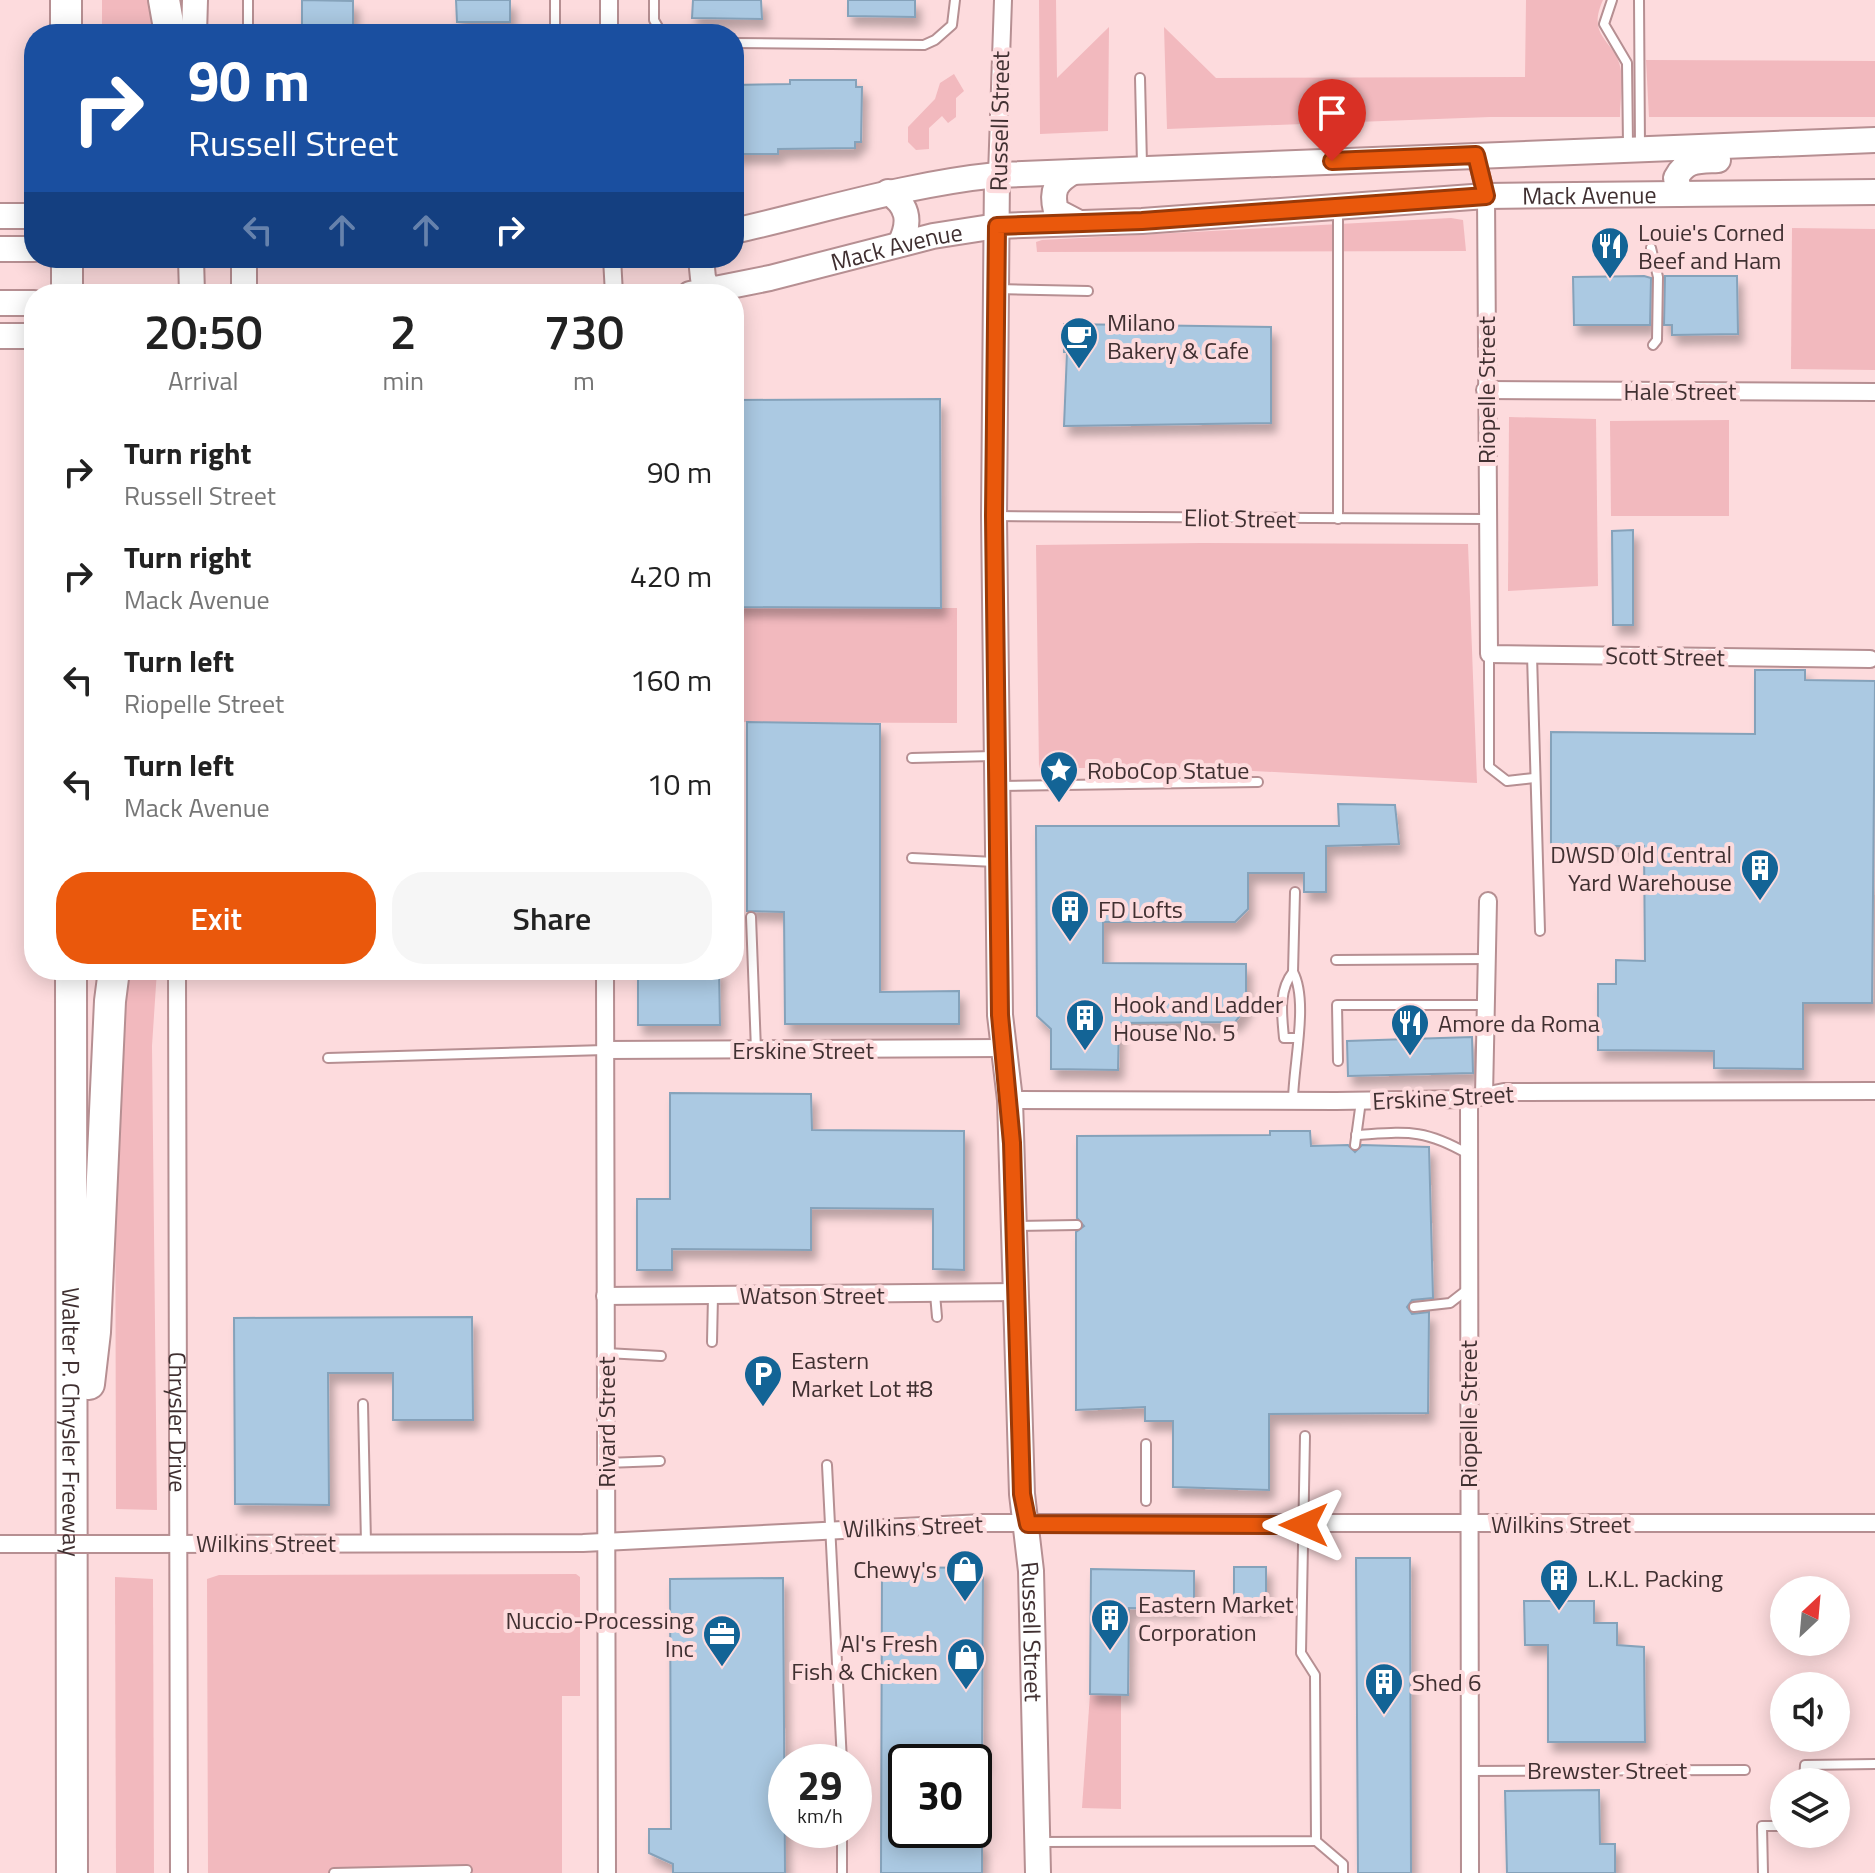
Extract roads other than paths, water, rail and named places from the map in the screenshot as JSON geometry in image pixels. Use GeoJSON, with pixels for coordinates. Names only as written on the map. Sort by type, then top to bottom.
{"type":"FeatureCollection","features":[{"type":"Feature","properties":{"kind":"highway"},"geometry":{"type":"LineString","coordinates":[[66,0],[66,24]]}},
{"type":"Feature","properties":{"kind":"highway"},"geometry":{"type":"LineString","coordinates":[[164,0],[168,24]]}},
{"type":"Feature","properties":{"kind":"highway","name":"Walter P. Chrysler Freeway"},"geometry":{"type":"LineString","coordinates":[[71,980],[74,1464],[72,1873]]}},
{"type":"Feature","properties":{"kind":"highway"},"geometry":{"type":"LineString","coordinates":[[74,1464],[83,1427],[95,1332],[113,980]]}},
{"type":"Feature","properties":{"kind":"main road"},"geometry":{"type":"LineString","coordinates":[[194,24],[195,0]]}},
{"type":"Feature","properties":{"kind":"main road","name":"Mack Avenue"},"geometry":{"type":"LineString","coordinates":[[744,228],[888,192],[945,180],[997,175],[1875,140]]}},
{"type":"Feature","properties":{"kind":"main road"},"geometry":{"type":"LineString","coordinates":[[1680,194],[1676,178],[1690,161],[1738,159],[1807,144]]}},
{"type":"Feature","properties":{"kind":"main road"},"geometry":{"type":"LineString","coordinates":[[1073,172],[1058,180],[1052,195],[1056,211],[1079,223]]}},
{"type":"Feature","properties":{"kind":"main road","name":"Russell Street"},"geometry":{"type":"LineString","coordinates":[[997,175],[994,516],[1002,1048],[1010,1100],[1019,1292],[1022,1494],[1028,1524],[1038,1873]]}},
{"type":"Feature","properties":{"kind":"main road"},"geometry":{"type":"LineString","coordinates":[[888,192],[900,200],[907,212],[907,230],[900,244]]}},
{"type":"Feature","properties":{"kind":"main road","name":"Mack Avenue"},"geometry":{"type":"LineString","coordinates":[[732,284],[900,244],[997,226],[1486,196],[1875,192]]}},
{"type":"Feature","properties":{"kind":"main road"},"geometry":{"type":"LineString","coordinates":[[0,216],[24,216]]}},
{"type":"Feature","properties":{"kind":"main road"},"geometry":{"type":"LineString","coordinates":[[0,249],[24,249]]}},
{"type":"Feature","properties":{"kind":"main road"},"geometry":{"type":"LineString","coordinates":[[0,303],[24,303]]}},
{"type":"Feature","properties":{"kind":"main road"},"geometry":{"type":"LineString","coordinates":[[0,336],[24,336]]}},
{"type":"Feature","properties":{"kind":"street"},"geometry":{"type":"LineString","coordinates":[[609,0],[609,24]]}},
{"type":"Feature","properties":{"kind":"street","name":"Russell Street"},"geometry":{"type":"LineString","coordinates":[[997,175],[1003,0]]}},
{"type":"Feature","properties":{"kind":"street","name":"Riopelle Street"},"geometry":{"type":"LineString","coordinates":[[1476,155],[1486,196],[1485,519],[1489,654]]}},
{"type":"Feature","properties":{"kind":"street","name":"Hale Street"},"geometry":{"type":"LineString","coordinates":[[1485,390],[1875,392]]}},
{"type":"Feature","properties":{"kind":"street","name":"Scott Street"},"geometry":{"type":"LineString","coordinates":[[1489,654],[1870,659]]}},
{"type":"Feature","properties":{"kind":"street","name":"Riopelle Street"},"geometry":{"type":"LineString","coordinates":[[1470,1873],[1469,1155],[1486,1005],[1488,901]]}},
{"type":"Feature","properties":{"kind":"street","name":"Chrysler Drive"},"geometry":{"type":"LineString","coordinates":[[177,980],[179,1873]]}},
{"type":"Feature","properties":{"kind":"street","name":"Rivard Street"},"geometry":{"type":"LineString","coordinates":[[605,980],[607,1873]]}},
{"type":"Feature","properties":{"kind":"street","name":"Erskine Street"},"geometry":{"type":"LineString","coordinates":[[605,1050],[1002,1048]]}},
{"type":"Feature","properties":{"kind":"street","name":"Erskine Street"},"geometry":{"type":"LineString","coordinates":[[1010,1100],[1293,1102],[1476,1097],[1504,1092],[1875,1091]]}},
{"type":"Feature","properties":{"kind":"street","name":"Watson Street"},"geometry":{"type":"LineString","coordinates":[[605,1296],[1019,1292]]}},
{"type":"Feature","properties":{"kind":"street","name":"Wilkins Street"},"geometry":{"type":"LineString","coordinates":[[0,1544],[607,1542],[831,1529],[1028,1524],[1875,1523]]}},
{"type":"Feature","properties":{"kind":"lane"},"geometry":{"type":"LineString","coordinates":[[248,0],[248,24]]}},
{"type":"Feature","properties":{"kind":"lane"},"geometry":{"type":"LineString","coordinates":[[555,0],[555,24]]}},
{"type":"Feature","properties":{"kind":"lane"},"geometry":{"type":"LineString","coordinates":[[654,0],[656,24]]}},
{"type":"Feature","properties":{"kind":"lane"},"geometry":{"type":"LineString","coordinates":[[744,43],[924,45],[952,25],[955,0]]}},
{"type":"Feature","properties":{"kind":"lane"},"geometry":{"type":"LineString","coordinates":[[1612,0],[1604,24],[1607,34],[1627,63],[1634,150]]}},
{"type":"Feature","properties":{"kind":"lane"},"geometry":{"type":"LineString","coordinates":[[1634,150],[1639,0]]}},
{"type":"Feature","properties":{"kind":"lane"},"geometry":{"type":"LineString","coordinates":[[1140,78],[1142,169]]}},
{"type":"Feature","properties":{"kind":"lane"},"geometry":{"type":"LineString","coordinates":[[1338,207],[1338,519]]}},
{"type":"Feature","properties":{"kind":"lane"},"geometry":{"type":"LineString","coordinates":[[1651,248],[1658,277],[1657,340],[1653,345]]}},
{"type":"Feature","properties":{"kind":"lane"},"geometry":{"type":"LineString","coordinates":[[996,289],[1088,291]]}},
{"type":"Feature","properties":{"kind":"lane","name":"Eliot Street"},"geometry":{"type":"LineString","coordinates":[[994,516],[1485,519]]}},
{"type":"Feature","properties":{"kind":"lane"},"geometry":{"type":"LineString","coordinates":[[1489,654],[1489,767],[1507,781],[1534,778]]}},
{"type":"Feature","properties":{"kind":"lane"},"geometry":{"type":"LineString","coordinates":[[1532,654],[1540,931]]}},
{"type":"Feature","properties":{"kind":"lane"},"geometry":{"type":"LineString","coordinates":[[912,758],[997,755]]}},
{"type":"Feature","properties":{"kind":"lane"},"geometry":{"type":"LineString","coordinates":[[998,786],[1258,782]]}},
{"type":"Feature","properties":{"kind":"lane"},"geometry":{"type":"LineString","coordinates":[[912,858],[999,862]]}},
{"type":"Feature","properties":{"kind":"lane"},"geometry":{"type":"LineString","coordinates":[[1293,1102],[1299,984],[1293,972],[1295,892]]}},
{"type":"Feature","properties":{"kind":"lane"},"geometry":{"type":"LineString","coordinates":[[751,917],[756,1050]]}},
{"type":"Feature","properties":{"kind":"lane"},"geometry":{"type":"LineString","coordinates":[[1336,960],[1486,959]]}},
{"type":"Feature","properties":{"kind":"lane"},"geometry":{"type":"LineString","coordinates":[[1293,972],[1284,984],[1284,1038],[1296,1038]]}},
{"type":"Feature","properties":{"kind":"lane"},"geometry":{"type":"LineString","coordinates":[[1338,1061],[1337,1005],[1486,1005]]}},
{"type":"Feature","properties":{"kind":"lane"},"geometry":{"type":"LineString","coordinates":[[328,1058],[605,1050]]}},
{"type":"Feature","properties":{"kind":"lane"},"geometry":{"type":"LineString","coordinates":[[1361,1101],[1355,1140],[1418,1132],[1438,1136],[1469,1155]]}},
{"type":"Feature","properties":{"kind":"lane"},"geometry":{"type":"LineString","coordinates":[[1016,1227],[1077,1225]]}},
{"type":"Feature","properties":{"kind":"lane"},"geometry":{"type":"LineString","coordinates":[[1414,1307],[1450,1303],[1469,1288]]}},
{"type":"Feature","properties":{"kind":"lane"},"geometry":{"type":"LineString","coordinates":[[935,1294],[937,1317]]}},
{"type":"Feature","properties":{"kind":"lane"},"geometry":{"type":"LineString","coordinates":[[712,1342],[713,1296]]}},
{"type":"Feature","properties":{"kind":"lane"},"geometry":{"type":"LineString","coordinates":[[605,1353],[661,1356]]}},
{"type":"Feature","properties":{"kind":"lane"},"geometry":{"type":"LineString","coordinates":[[363,1404],[366,1543]]}},
{"type":"Feature","properties":{"kind":"lane"},"geometry":{"type":"LineString","coordinates":[[1305,1436],[1301,1490],[1304,1525],[1301,1653],[1315,1675],[1316,1841]]}},
{"type":"Feature","properties":{"kind":"lane"},"geometry":{"type":"LineString","coordinates":[[1146,1444],[1146,1501]]}},
{"type":"Feature","properties":{"kind":"lane"},"geometry":{"type":"LineString","coordinates":[[606,1463],[660,1461]]}},
{"type":"Feature","properties":{"kind":"lane"},"geometry":{"type":"LineString","coordinates":[[827,1465],[841,1744]]}},
{"type":"Feature","properties":{"kind":"lane"},"geometry":{"type":"LineString","coordinates":[[1805,1768],[1805,1765],[1875,1764]]}},
{"type":"Feature","properties":{"kind":"lane","name":"Brewster Street"},"geometry":{"type":"LineString","coordinates":[[1470,1771],[1745,1770]]}},
{"type":"Feature","properties":{"kind":"lane"},"geometry":{"type":"LineString","coordinates":[[1763,1873],[1762,1826],[1770,1826]]}},
{"type":"Feature","properties":{"kind":"lane"},"geometry":{"type":"LineString","coordinates":[[1038,1842],[1156,1845],[1316,1841],[1343,1864],[1343,1873]]}},
{"type":"Feature","properties":{"kind":"lane"},"geometry":{"type":"LineString","coordinates":[[842,1848],[842,1873]]}},
{"type":"Feature","properties":{"kind":"lane"},"geometry":{"type":"LineString","coordinates":[[334,1873],[467,1870]]}},
{"type":"Feature","properties":{"kind":"place","name":"Louie's Corned Beef and Ham"},"geometry":{"type":"Point","coordinates":[1610,280]}},
{"type":"Feature","properties":{"kind":"place","name":"Milano Bakery & Cafe"},"geometry":{"type":"Point","coordinates":[1079,370]}},
{"type":"Feature","properties":{"kind":"place","name":"RoboCop Statue"},"geometry":{"type":"Point","coordinates":[1059,804]}},
{"type":"Feature","properties":{"kind":"place","name":"DWSD Old Central Yard Warehouse"},"geometry":{"type":"Point","coordinates":[1760,902]}},
{"type":"Feature","properties":{"kind":"place","name":"FD Lofts"},"geometry":{"type":"Point","coordinates":[1070,943]}},
{"type":"Feature","properties":{"kind":"place","name":"Hook and Ladder House No. 5"},"geometry":{"type":"Point","coordinates":[1085,1052]}},
{"type":"Feature","properties":{"kind":"place","name":"Amore da Roma"},"geometry":{"type":"Point","coordinates":[1410,1057]}},
{"type":"Feature","properties":{"kind":"place","name":"Eastern Market Lot #8"},"geometry":{"type":"Point","coordinates":[763,1408]}},
{"type":"Feature","properties":{"kind":"place","name":"Chewy's"},"geometry":{"type":"Point","coordinates":[965,1603]}},
{"type":"Feature","properties":{"kind":"place","name":"L.K.L. Packing"},"geometry":{"type":"Point","coordinates":[1559,1612]}},
{"type":"Feature","properties":{"kind":"place","name":"Eastern Market Corporation"},"geometry":{"type":"Point","coordinates":[1110,1652]}},
{"type":"Feature","properties":{"kind":"place","name":"Nuccio-Processing Inc"},"geometry":{"type":"Point","coordinates":[722,1668]}},
{"type":"Feature","properties":{"kind":"place","name":"Al's Fresh Fish & Chicken"},"geometry":{"type":"Point","coordinates":[966,1691]}},
{"type":"Feature","properties":{"kind":"place","name":"Shed 6"},"geometry":{"type":"Point","coordinates":[1384,1716]}}]}
